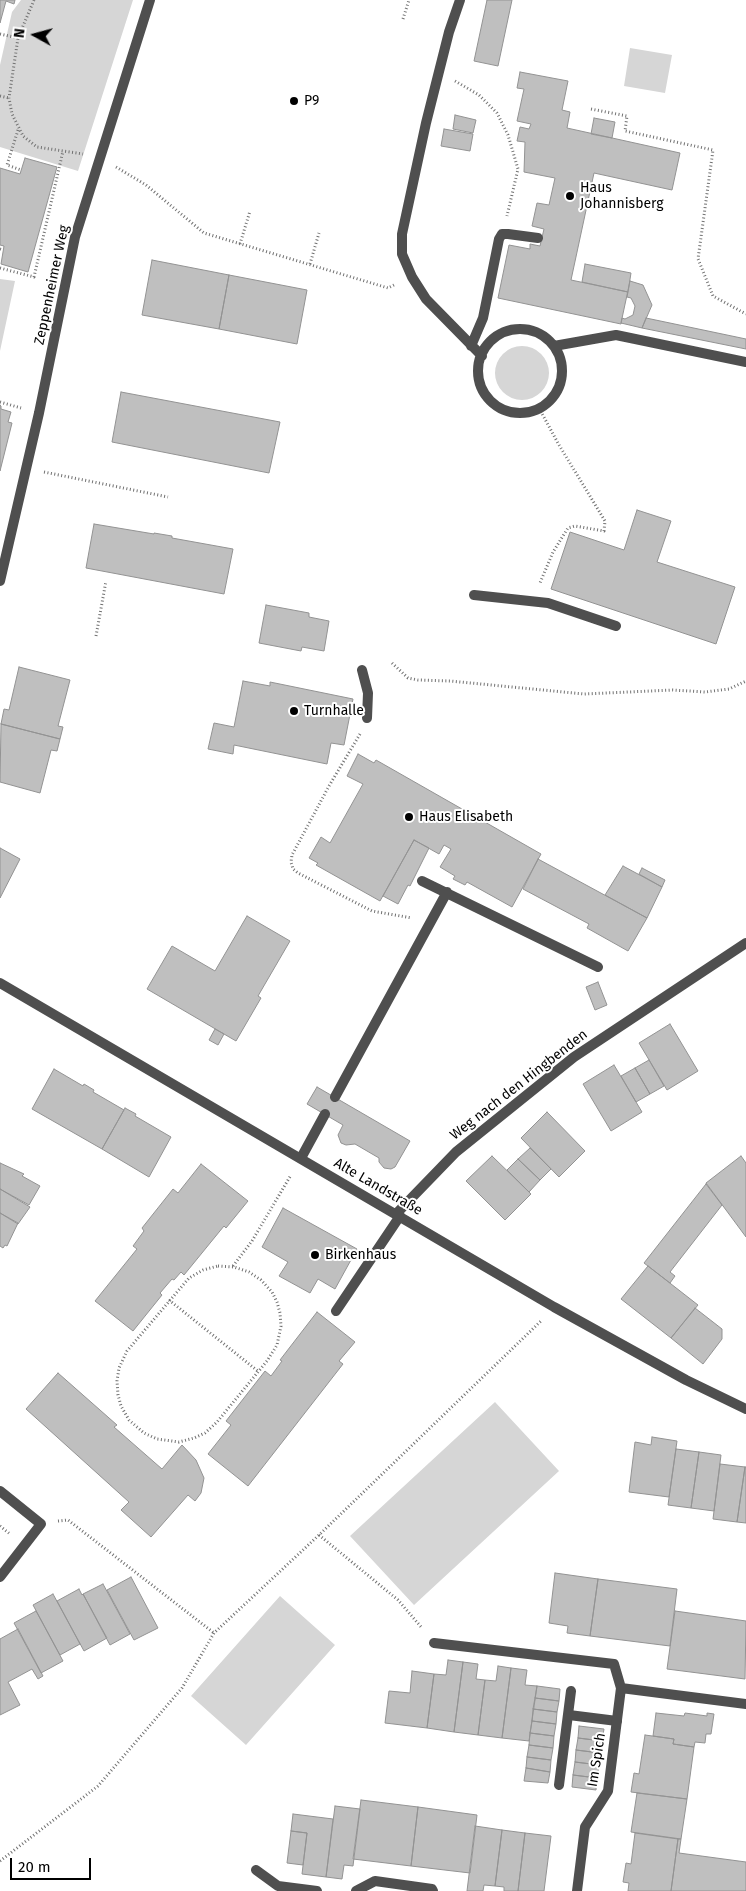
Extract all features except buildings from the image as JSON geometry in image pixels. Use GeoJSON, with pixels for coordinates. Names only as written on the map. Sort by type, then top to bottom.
{"type":"FeatureCollection","features":[{"type":"Feature","properties":{"kind":"street","name":"Zeppenheimer Weg"},"geometry":{"type":"LineString","coordinates":[[0,581],[76,237],[150,0]]}},
{"type":"Feature","properties":{"kind":"street"},"geometry":{"type":"LineString","coordinates":[[460,0],[438,74],[402,234],[402,254],[412,277],[426,299],[470,346],[482,356]]}},
{"type":"Feature","properties":{"kind":"street"},"geometry":{"type":"LineString","coordinates":[[470,346],[483,318],[495,253],[502,234],[538,238]]}},
{"type":"Feature","properties":{"kind":"street"},"geometry":{"type":"LineString","coordinates":[[521,329],[534,331],[545,337],[554,346],[560,357],[561,383],[555,394],[546,404],[522,413],[509,411],[497,405],[487,396],[480,383],[478,370],[482,356],[492,341],[508,330],[521,329]]}},
{"type":"Feature","properties":{"kind":"street"},"geometry":{"type":"LineString","coordinates":[[554,346],[616,335],[746,362]]}},
{"type":"Feature","properties":{"kind":"street"},"geometry":{"type":"LineString","coordinates":[[474,595],[548,603],[616,626]]}},
{"type":"Feature","properties":{"kind":"street"},"geometry":{"type":"LineString","coordinates":[[362,670],[368,693],[367,718]]}},
{"type":"Feature","properties":{"kind":"street"},"geometry":{"type":"LineString","coordinates":[[422,881],[598,967]]}},
{"type":"Feature","properties":{"kind":"street"},"geometry":{"type":"LineString","coordinates":[[335,1097],[447,892]]}},
{"type":"Feature","properties":{"kind":"street","name":"Weg nach den Hingbenden"},"geometry":{"type":"LineString","coordinates":[[336,1311],[398,1215],[456,1152],[574,1057],[746,942]]}},
{"type":"Feature","properties":{"kind":"street","name":"Alte Landstraße"},"geometry":{"type":"LineString","coordinates":[[0,983],[554,1308],[686,1380],[746,1409]]}},
{"type":"Feature","properties":{"kind":"street"},"geometry":{"type":"LineString","coordinates":[[301,1158],[325,1114]]}},
{"type":"Feature","properties":{"kind":"street"},"geometry":{"type":"LineString","coordinates":[[0,1491],[41,1524],[0,1576]]}},
{"type":"Feature","properties":{"kind":"street","name":"Im Spich"},"geometry":{"type":"LineString","coordinates":[[434,1642],[614,1664],[621,1688],[608,1791],[585,1827],[577,1891]]}},
{"type":"Feature","properties":{"kind":"street"},"geometry":{"type":"LineString","coordinates":[[621,1688],[746,1704]]}},
{"type":"Feature","properties":{"kind":"street"},"geometry":{"type":"LineString","coordinates":[[560,1785],[572,1691]]}},
{"type":"Feature","properties":{"kind":"street"},"geometry":{"type":"LineString","coordinates":[[568,1715],[617,1721]]}},
{"type":"Feature","properties":{"kind":"street"},"geometry":{"type":"LineString","coordinates":[[256,1870],[278,1886],[317,1891]]}},
{"type":"Feature","properties":{"kind":"street"},"geometry":{"type":"LineString","coordinates":[[356,1891],[375,1881],[432,1889],[433,1891]]}},
{"type":"Feature","properties":{"kind":"path"},"geometry":{"type":"LineString","coordinates":[[34,0],[18,38],[9,98],[12,114],[23,136],[37,147],[80,153]]}},
{"type":"Feature","properties":{"kind":"path"},"geometry":{"type":"LineString","coordinates":[[403,19],[409,0]]}},
{"type":"Feature","properties":{"kind":"path"},"geometry":{"type":"LineString","coordinates":[[0,34],[18,38]]}},
{"type":"Feature","properties":{"kind":"path"},"geometry":{"type":"LineString","coordinates":[[438,74],[460,84],[479,96],[497,113],[508,135],[518,169],[502,234]]}},
{"type":"Feature","properties":{"kind":"path"},"geometry":{"type":"LineString","coordinates":[[0,96],[9,98]]}},
{"type":"Feature","properties":{"kind":"path"},"geometry":{"type":"LineString","coordinates":[[591,109],[628,116],[625,131],[713,150],[698,259],[713,296],[746,314]]}},
{"type":"Feature","properties":{"kind":"path"},"geometry":{"type":"LineString","coordinates":[[18,129],[7,165],[21,170]]}},
{"type":"Feature","properties":{"kind":"path"},"geometry":{"type":"LineString","coordinates":[[0,268],[34,276],[63,151]]}},
{"type":"Feature","properties":{"kind":"path"},"geometry":{"type":"LineString","coordinates":[[100,157],[146,185],[199,230],[388,288],[412,277]]}},
{"type":"Feature","properties":{"kind":"path"},"geometry":{"type":"LineString","coordinates":[[240,244],[250,211]]}},
{"type":"Feature","properties":{"kind":"path"},"geometry":{"type":"LineString","coordinates":[[310,264],[319,233]]}},
{"type":"Feature","properties":{"kind":"path"},"geometry":{"type":"LineString","coordinates":[[0,402],[15,407]]}},
{"type":"Feature","properties":{"kind":"path"},"geometry":{"type":"LineString","coordinates":[[532,602],[554,552],[568,528],[575,526],[604,530],[605,521],[539,408]]}},
{"type":"Feature","properties":{"kind":"path"},"geometry":{"type":"LineString","coordinates":[[26,469],[168,497]]}},
{"type":"Feature","properties":{"kind":"path"},"geometry":{"type":"LineString","coordinates":[[96,636],[106,581]]}},
{"type":"Feature","properties":{"kind":"path"},"geometry":{"type":"LineString","coordinates":[[392,663],[408,678],[418,680],[450,681],[584,694],[673,690],[705,692],[729,689],[746,681]]}},
{"type":"Feature","properties":{"kind":"path"},"geometry":{"type":"LineString","coordinates":[[367,718],[357,742],[329,786],[292,855],[293,869],[372,912],[411,918],[428,926]]}},
{"type":"Feature","properties":{"kind":"path"},"geometry":{"type":"LineString","coordinates":[[232,1267],[252,1241],[301,1158]]}},
{"type":"Feature","properties":{"kind":"path"},"geometry":{"type":"LineString","coordinates":[[218,1266],[232,1267],[250,1272],[272,1292],[280,1313],[281,1326],[277,1345],[259,1372],[217,1422],[205,1433],[194,1438],[171,1442],[157,1440],[144,1433],[129,1420],[121,1406],[117,1381],[119,1368],[127,1351],[189,1278],[203,1270],[218,1266]]}},
{"type":"Feature","properties":{"kind":"path"},"geometry":{"type":"LineString","coordinates":[[169,1300],[259,1372]]}},
{"type":"Feature","properties":{"kind":"path"},"geometry":{"type":"LineString","coordinates":[[0,1861],[98,1786],[182,1688],[214,1633],[554,1308]]}},
{"type":"Feature","properties":{"kind":"path"},"geometry":{"type":"LineString","coordinates":[[41,1524],[68,1520],[214,1633]]}},
{"type":"Feature","properties":{"kind":"path"},"geometry":{"type":"LineString","coordinates":[[318,1535],[398,1600],[434,1642]]}},
{"type":"Feature","properties":{"kind":"shaded area"},"geometry":{"type":"Polygon","coordinates":[[[21,0],[133,0],[78,171],[0,147],[0,65],[12,12],[21,0]]]}},
{"type":"Feature","properties":{"kind":"shaded area"},"geometry":{"type":"Polygon","coordinates":[[[630,48],[672,55],[665,93],[624,86],[630,48]]]}},
{"type":"Feature","properties":{"kind":"shaded area"},"geometry":{"type":"Polygon","coordinates":[[[0,279],[15,281],[0,351],[0,279]]]}},
{"type":"Feature","properties":{"kind":"shaded area"},"geometry":{"type":"Polygon","coordinates":[[[522,346],[541,354],[549,373],[541,392],[522,400],[503,392],[495,373],[503,354],[522,346]]]}},
{"type":"Feature","properties":{"kind":"shaded area"},"geometry":{"type":"Polygon","coordinates":[[[495,1402],[559,1471],[414,1605],[350,1536],[495,1402]]]}},
{"type":"Feature","properties":{"kind":"shaded area"},"geometry":{"type":"Polygon","coordinates":[[[280,1596],[335,1645],[246,1745],[191,1696],[280,1596]]]}},
{"type":"Feature","properties":{"kind":"place","name":"P9"},"geometry":{"type":"Point","coordinates":[294,101]}},
{"type":"Feature","properties":{"kind":"place","name":"Haus Johannisberg"},"geometry":{"type":"Point","coordinates":[570,196]}},
{"type":"Feature","properties":{"kind":"place","name":"Turnhalle"},"geometry":{"type":"Point","coordinates":[294,711]}},
{"type":"Feature","properties":{"kind":"place","name":"Haus Elisabeth"},"geometry":{"type":"Point","coordinates":[409,817]}},
{"type":"Feature","properties":{"kind":"place","name":"Birkenhaus"},"geometry":{"type":"Point","coordinates":[315,1255]}}]}
